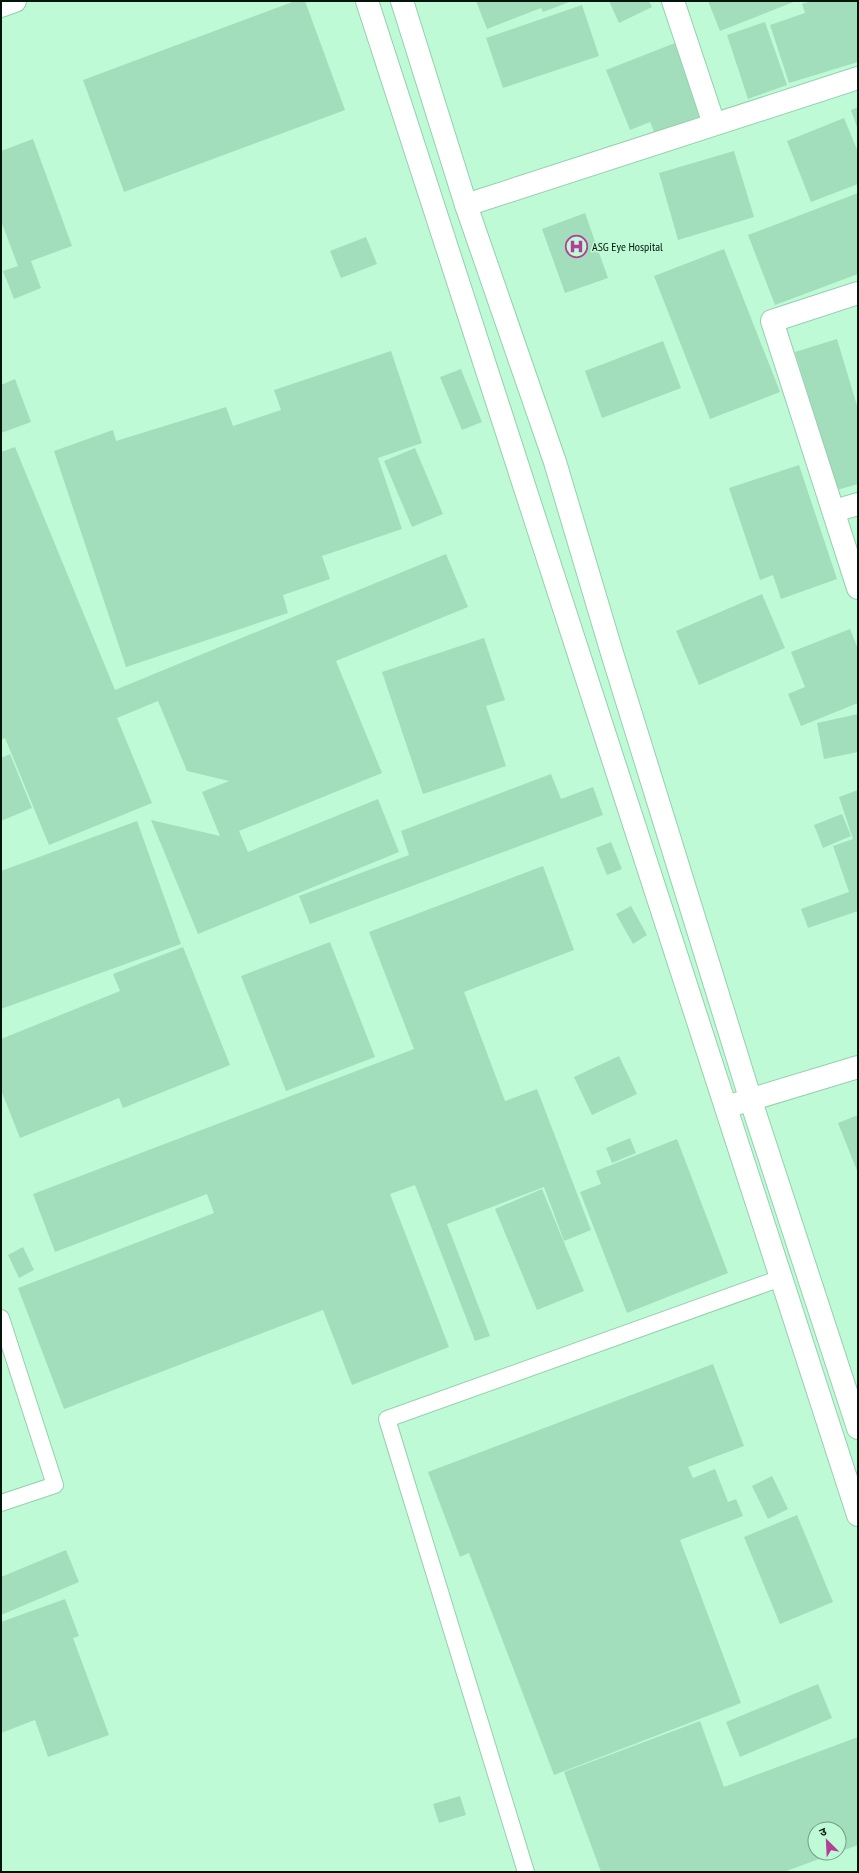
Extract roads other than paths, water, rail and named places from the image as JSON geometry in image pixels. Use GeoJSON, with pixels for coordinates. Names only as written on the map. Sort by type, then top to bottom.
{"type":"FeatureCollection","features":[{"type":"Feature","properties":{"kind":"street"},"geometry":{"type":"LineString","coordinates":[[1,6],[15,1]]}},
{"type":"Feature","properties":{"kind":"street"},"geometry":{"type":"LineString","coordinates":[[367,1],[858,1515]]}},
{"type":"Feature","properties":{"kind":"street"},"geometry":{"type":"LineString","coordinates":[[402,1],[466,205],[555,462],[614,661],[751,1101],[858,1428]]}},
{"type":"Feature","properties":{"kind":"street"},"geometry":{"type":"LineString","coordinates":[[673,1],[714,124]]}},
{"type":"Feature","properties":{"kind":"street"},"geometry":{"type":"LineString","coordinates":[[466,205],[858,78]]}},
{"type":"Feature","properties":{"kind":"street"},"geometry":{"type":"LineString","coordinates":[[858,293],[772,321],[858,588]]}},
{"type":"Feature","properties":{"kind":"street"},"geometry":{"type":"LineString","coordinates":[[834,511],[858,504]]}},
{"type":"Feature","properties":{"kind":"street"},"geometry":{"type":"LineString","coordinates":[[726,1107],[751,1101],[858,1067]]}},
{"type":"Feature","properties":{"kind":"lane"},"geometry":{"type":"LineString","coordinates":[[526,1872],[387,1419],[781,1278]]}},
{"type":"Feature","properties":{"kind":"lane"},"geometry":{"type":"LineString","coordinates":[[1,1318],[55,1485],[1,1503]]}},
{"type":"Feature","properties":{"kind":"place","name":"ASG Eye Hospital"},"geometry":{"type":"Point","coordinates":[577,247]}}]}
